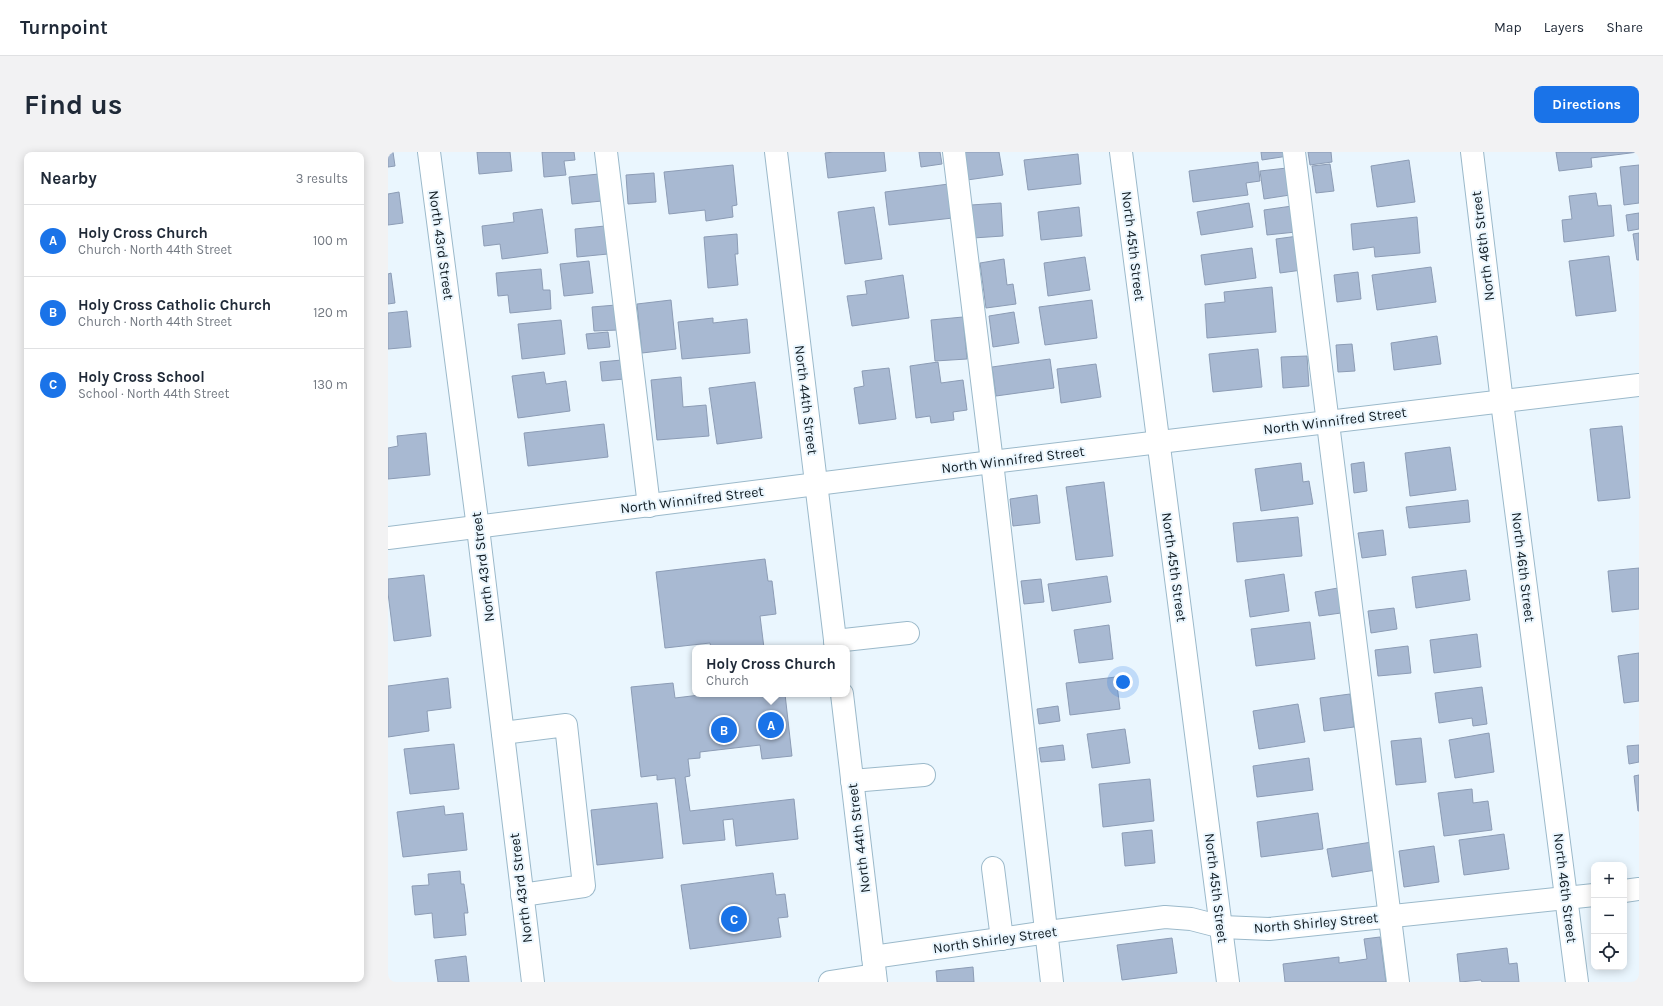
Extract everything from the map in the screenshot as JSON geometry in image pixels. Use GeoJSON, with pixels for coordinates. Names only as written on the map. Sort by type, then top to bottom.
{"type":"FeatureCollection","features":[{"type":"Feature","properties":{"kind":"street","name":"North 43rd Street"},"geometry":{"type":"LineString","coordinates":[[429,152],[478,528],[533,982]]}},
{"type":"Feature","properties":{"kind":"street"},"geometry":{"type":"LineString","coordinates":[[606,152],[648,506]]}},
{"type":"Feature","properties":{"kind":"street","name":"North 44th Street"},"geometry":{"type":"LineString","coordinates":[[776,152],[836,644]]}},
{"type":"Feature","properties":{"kind":"street"},"geometry":{"type":"LineString","coordinates":[[954,152],[1048,932],[1052,982]]}},
{"type":"Feature","properties":{"kind":"street","name":"North 45th Street"},"geometry":{"type":"LineString","coordinates":[[1121,152],[1228,982]]}},
{"type":"Feature","properties":{"kind":"street"},"geometry":{"type":"LineString","coordinates":[[1294,152],[1398,982]]}},
{"type":"Feature","properties":{"kind":"street","name":"North 46th Street"},"geometry":{"type":"LineString","coordinates":[[1472,152],[1502,402],[1577,982]]}},
{"type":"Feature","properties":{"kind":"street","name":"North Winnifred Street"},"geometry":{"type":"LineString","coordinates":[[388,538],[478,528],[992,462],[1639,385]]}},
{"type":"Feature","properties":{"kind":"street"},"geometry":{"type":"LineString","coordinates":[[836,644],[908,633]]}},
{"type":"Feature","properties":{"kind":"street","name":"North 44th Street"},"geometry":{"type":"LineString","coordinates":[[842,697],[875,971]]}},
{"type":"Feature","properties":{"kind":"street"},"geometry":{"type":"LineString","coordinates":[[503,734],[566,725],[584,886],[522,895]]}},
{"type":"Feature","properties":{"kind":"street"},"geometry":{"type":"LineString","coordinates":[[852,781],[924,775]]}},
{"type":"Feature","properties":{"kind":"street"},"geometry":{"type":"LineString","coordinates":[[993,868],[1002,939]]}},
{"type":"Feature","properties":{"kind":"street"},"geometry":{"type":"LineString","coordinates":[[1627,891],[1639,889]]}},
{"type":"Feature","properties":{"kind":"street","name":"North Shirley Street"},"geometry":{"type":"LineString","coordinates":[[830,982],[1002,939],[1165,917],[1191,918],[1222,928],[1269,929],[1591,895]]}},
{"type":"Feature","properties":{"kind":"building"},"geometry":{"type":"Polygon","coordinates":[[[388,152],[393,152],[395,166],[388,167],[388,152]]]}},
{"type":"Feature","properties":{"kind":"building"},"geometry":{"type":"Polygon","coordinates":[[[477,152],[510,152],[512,171],[479,174],[477,152]]]}},
{"type":"Feature","properties":{"kind":"building"},"geometry":{"type":"Polygon","coordinates":[[[542,152],[574,152],[575,160],[564,161],[566,175],[544,177],[542,152]]]}},
{"type":"Feature","properties":{"kind":"building"},"geometry":{"type":"Polygon","coordinates":[[[884,152],[886,171],[828,178],[825,153],[884,152]]]}},
{"type":"Feature","properties":{"kind":"building"},"geometry":{"type":"Polygon","coordinates":[[[919,152],[940,152],[942,164],[921,167],[919,152]]]}},
{"type":"Feature","properties":{"kind":"building"},"geometry":{"type":"Polygon","coordinates":[[[963,152],[999,152],[1003,175],[967,180],[963,152]]]}},
{"type":"Feature","properties":{"kind":"building"},"geometry":{"type":"Polygon","coordinates":[[[1261,152],[1287,152],[1288,156],[1262,160],[1261,152]]]}},
{"type":"Feature","properties":{"kind":"building"},"geometry":{"type":"Polygon","coordinates":[[[1308,152],[1331,152],[1332,162],[1310,165],[1308,152]]]}},
{"type":"Feature","properties":{"kind":"building"},"geometry":{"type":"Polygon","coordinates":[[[1556,152],[1638,152],[1591,158],[1592,167],[1559,171],[1556,152]]]}},
{"type":"Feature","properties":{"kind":"building"},"geometry":{"type":"Polygon","coordinates":[[[1078,154],[1081,184],[1028,190],[1024,160],[1078,154]]]}},
{"type":"Feature","properties":{"kind":"building"},"geometry":{"type":"Polygon","coordinates":[[[1409,160],[1415,202],[1377,207],[1371,166],[1409,160]]]}},
{"type":"Feature","properties":{"kind":"building"},"geometry":{"type":"Polygon","coordinates":[[[1258,162],[1260,181],[1246,183],[1248,195],[1193,202],[1189,171],[1258,162]]]}},
{"type":"Feature","properties":{"kind":"building"},"geometry":{"type":"Polygon","coordinates":[[[1330,164],[1334,191],[1316,193],[1312,166],[1330,164]]]}},
{"type":"Feature","properties":{"kind":"building"},"geometry":{"type":"Polygon","coordinates":[[[733,165],[737,205],[732,206],[733,217],[706,221],[705,210],[669,214],[664,172],[733,165]]]}},
{"type":"Feature","properties":{"kind":"building"},"geometry":{"type":"Polygon","coordinates":[[[1639,165],[1639,203],[1624,205],[1620,167],[1639,165]]]}},
{"type":"Feature","properties":{"kind":"building"},"geometry":{"type":"Polygon","coordinates":[[[1287,168],[1290,195],[1264,199],[1260,171],[1287,168]]]}},
{"type":"Feature","properties":{"kind":"building"},"geometry":{"type":"Polygon","coordinates":[[[654,173],[656,202],[628,204],[626,175],[654,173]]]}},
{"type":"Feature","properties":{"kind":"building"},"geometry":{"type":"Polygon","coordinates":[[[599,174],[602,201],[572,204],[569,177],[599,174]]]}},
{"type":"Feature","properties":{"kind":"building"},"geometry":{"type":"Polygon","coordinates":[[[949,184],[953,218],[889,225],[885,192],[949,184]]]}},
{"type":"Feature","properties":{"kind":"building"},"geometry":{"type":"Polygon","coordinates":[[[399,192],[403,223],[388,225],[388,194],[399,192]]]}},
{"type":"Feature","properties":{"kind":"building"},"geometry":{"type":"Polygon","coordinates":[[[1596,193],[1598,206],[1611,205],[1614,236],[1564,242],[1562,220],[1572,219],[1569,196],[1596,193]]]}},
{"type":"Feature","properties":{"kind":"building"},"geometry":{"type":"Polygon","coordinates":[[[1001,203],[1003,236],[973,238],[971,205],[1001,203]]]}},
{"type":"Feature","properties":{"kind":"building"},"geometry":{"type":"Polygon","coordinates":[[[1249,203],[1253,227],[1201,235],[1197,212],[1249,203]]]}},
{"type":"Feature","properties":{"kind":"building"},"geometry":{"type":"Polygon","coordinates":[[[1292,206],[1296,232],[1267,235],[1264,210],[1292,206]]]}},
{"type":"Feature","properties":{"kind":"building"},"geometry":{"type":"Polygon","coordinates":[[[874,207],[882,259],[845,264],[838,212],[874,207]]]}},
{"type":"Feature","properties":{"kind":"building"},"geometry":{"type":"Polygon","coordinates":[[[1079,207],[1082,236],[1041,240],[1038,212],[1079,207]]]}},
{"type":"Feature","properties":{"kind":"building"},"geometry":{"type":"Polygon","coordinates":[[[542,209],[548,253],[502,259],[500,244],[484,246],[482,226],[514,222],[513,213],[542,209]]]}},
{"type":"Feature","properties":{"kind":"building"},"geometry":{"type":"Polygon","coordinates":[[[1639,213],[1639,229],[1628,231],[1626,215],[1639,213]]]}},
{"type":"Feature","properties":{"kind":"building"},"geometry":{"type":"Polygon","coordinates":[[[1417,217],[1420,253],[1375,257],[1374,247],[1353,250],[1351,224],[1417,217]]]}},
{"type":"Feature","properties":{"kind":"building"},"geometry":{"type":"Polygon","coordinates":[[[605,226],[608,254],[577,257],[575,229],[605,226]]]}},
{"type":"Feature","properties":{"kind":"building"},"geometry":{"type":"Polygon","coordinates":[[[1639,233],[1639,260],[1637,260],[1633,234],[1639,233]]]}},
{"type":"Feature","properties":{"kind":"building"},"geometry":{"type":"Polygon","coordinates":[[[737,234],[738,254],[735,254],[738,285],[708,288],[704,237],[737,234]]]}},
{"type":"Feature","properties":{"kind":"building"},"geometry":{"type":"Polygon","coordinates":[[[1298,236],[1302,270],[1280,273],[1276,239],[1298,236]]]}},
{"type":"Feature","properties":{"kind":"building"},"geometry":{"type":"Polygon","coordinates":[[[1252,248],[1256,278],[1205,285],[1201,255],[1252,248]]]}},
{"type":"Feature","properties":{"kind":"building"},"geometry":{"type":"Polygon","coordinates":[[[1609,256],[1616,311],[1576,316],[1569,261],[1609,256]]]}},
{"type":"Feature","properties":{"kind":"building"},"geometry":{"type":"Polygon","coordinates":[[[1085,257],[1090,290],[1048,296],[1044,263],[1085,257]]]}},
{"type":"Feature","properties":{"kind":"building"},"geometry":{"type":"Polygon","coordinates":[[[1004,259],[1007,285],[1013,284],[1016,304],[986,308],[980,263],[1004,259]]]}},
{"type":"Feature","properties":{"kind":"building"},"geometry":{"type":"Polygon","coordinates":[[[589,261],[593,293],[564,296],[560,264],[589,261]]]}},
{"type":"Feature","properties":{"kind":"building"},"geometry":{"type":"Polygon","coordinates":[[[1431,267],[1436,302],[1377,310],[1372,275],[1431,267]]]}},
{"type":"Feature","properties":{"kind":"building"},"geometry":{"type":"Polygon","coordinates":[[[541,269],[543,290],[550,290],[551,309],[510,313],[508,295],[498,296],[496,273],[541,269]]]}},
{"type":"Feature","properties":{"kind":"building"},"geometry":{"type":"Polygon","coordinates":[[[1358,272],[1361,299],[1337,302],[1334,275],[1358,272]]]}},
{"type":"Feature","properties":{"kind":"building"},"geometry":{"type":"Polygon","coordinates":[[[391,273],[395,303],[388,304],[388,274],[391,273]]]}},
{"type":"Feature","properties":{"kind":"building"},"geometry":{"type":"Polygon","coordinates":[[[903,275],[909,318],[852,326],[847,296],[867,294],[865,281],[903,275]]]}},
{"type":"Feature","properties":{"kind":"building"},"geometry":{"type":"Polygon","coordinates":[[[1272,287],[1276,332],[1207,338],[1205,304],[1225,302],[1224,292],[1272,287]]]}},
{"type":"Feature","properties":{"kind":"building"},"geometry":{"type":"Polygon","coordinates":[[[671,300],[676,349],[642,353],[637,304],[671,300]]]}},
{"type":"Feature","properties":{"kind":"building"},"geometry":{"type":"Polygon","coordinates":[[[1092,300],[1097,338],[1045,345],[1039,307],[1092,300]]]}},
{"type":"Feature","properties":{"kind":"building"},"geometry":{"type":"Polygon","coordinates":[[[616,305],[618,330],[594,331],[592,307],[616,305]]]}},
{"type":"Feature","properties":{"kind":"building"},"geometry":{"type":"Polygon","coordinates":[[[407,311],[411,347],[388,349],[388,313],[407,311]]]}},
{"type":"Feature","properties":{"kind":"building"},"geometry":{"type":"Polygon","coordinates":[[[1014,312],[1019,343],[993,347],[989,316],[1014,312]]]}},
{"type":"Feature","properties":{"kind":"building"},"geometry":{"type":"Polygon","coordinates":[[[963,317],[967,359],[935,361],[931,320],[963,317]]]}},
{"type":"Feature","properties":{"kind":"building"},"geometry":{"type":"Polygon","coordinates":[[[713,318],[713,323],[747,319],[750,353],[682,359],[678,322],[713,318]]]}},
{"type":"Feature","properties":{"kind":"building"},"geometry":{"type":"Polygon","coordinates":[[[561,320],[565,354],[522,359],[518,324],[561,320]]]}},
{"type":"Feature","properties":{"kind":"building"},"geometry":{"type":"Polygon","coordinates":[[[608,332],[610,347],[588,349],[586,334],[608,332]]]}},
{"type":"Feature","properties":{"kind":"building"},"geometry":{"type":"Polygon","coordinates":[[[1437,336],[1441,364],[1394,370],[1391,343],[1437,336]]]}},
{"type":"Feature","properties":{"kind":"building"},"geometry":{"type":"Polygon","coordinates":[[[1352,344],[1355,371],[1338,372],[1336,345],[1352,344]]]}},
{"type":"Feature","properties":{"kind":"building"},"geometry":{"type":"Polygon","coordinates":[[[1258,349],[1262,387],[1213,392],[1209,354],[1258,349]]]}},
{"type":"Feature","properties":{"kind":"building"},"geometry":{"type":"Polygon","coordinates":[[[1307,356],[1309,386],[1283,388],[1281,357],[1307,356]]]}},
{"type":"Feature","properties":{"kind":"building"},"geometry":{"type":"Polygon","coordinates":[[[1050,359],[1054,388],[996,396],[992,367],[1050,359]]]}},
{"type":"Feature","properties":{"kind":"building"},"geometry":{"type":"Polygon","coordinates":[[[622,360],[624,379],[602,381],[600,362],[622,360]]]}},
{"type":"Feature","properties":{"kind":"building"},"geometry":{"type":"Polygon","coordinates":[[[938,362],[941,383],[963,380],[967,410],[953,412],[954,420],[931,423],[930,416],[916,418],[910,366],[938,362]]]}},
{"type":"Feature","properties":{"kind":"building"},"geometry":{"type":"Polygon","coordinates":[[[1096,364],[1101,397],[1061,403],[1057,369],[1096,364]]]}},
{"type":"Feature","properties":{"kind":"building"},"geometry":{"type":"Polygon","coordinates":[[[889,368],[896,419],[859,424],[854,388],[864,386],[862,371],[889,368]]]}},
{"type":"Feature","properties":{"kind":"building"},"geometry":{"type":"Polygon","coordinates":[[[544,372],[546,384],[566,381],[570,411],[518,418],[512,376],[544,372]]]}},
{"type":"Feature","properties":{"kind":"building"},"geometry":{"type":"Polygon","coordinates":[[[681,377],[683,407],[706,405],[709,436],[657,440],[651,380],[681,377]]]}},
{"type":"Feature","properties":{"kind":"building"},"geometry":{"type":"Polygon","coordinates":[[[755,382],[762,438],[717,444],[709,388],[755,382]]]}},
{"type":"Feature","properties":{"kind":"building"},"geometry":{"type":"Polygon","coordinates":[[[604,424],[608,457],[528,466],[524,433],[604,424]]]}},
{"type":"Feature","properties":{"kind":"building"},"geometry":{"type":"Polygon","coordinates":[[[1622,426],[1630,498],[1598,501],[1590,429],[1622,426]]]}},
{"type":"Feature","properties":{"kind":"building"},"geometry":{"type":"Polygon","coordinates":[[[426,433],[430,475],[388,479],[388,448],[398,446],[397,436],[426,433]]]}},
{"type":"Feature","properties":{"kind":"building"},"geometry":{"type":"Polygon","coordinates":[[[1450,447],[1456,490],[1410,496],[1405,453],[1450,447]]]}},
{"type":"Feature","properties":{"kind":"building"},"geometry":{"type":"Polygon","coordinates":[[[1364,462],[1367,491],[1354,493],[1351,464],[1364,462]]]}},
{"type":"Feature","properties":{"kind":"building"},"geometry":{"type":"Polygon","coordinates":[[[1301,463],[1303,482],[1309,481],[1313,504],[1261,511],[1255,469],[1301,463]]]}},
{"type":"Feature","properties":{"kind":"building"},"geometry":{"type":"Polygon","coordinates":[[[1104,482],[1113,556],[1076,560],[1066,487],[1104,482]]]}},
{"type":"Feature","properties":{"kind":"building"},"geometry":{"type":"Polygon","coordinates":[[[1037,495],[1040,523],[1013,526],[1010,499],[1037,495]]]}},
{"type":"Feature","properties":{"kind":"building"},"geometry":{"type":"Polygon","coordinates":[[[1468,500],[1470,522],[1409,528],[1406,507],[1468,500]]]}},
{"type":"Feature","properties":{"kind":"building"},"geometry":{"type":"Polygon","coordinates":[[[1298,517],[1302,556],[1237,562],[1233,523],[1298,517]]]}},
{"type":"Feature","properties":{"kind":"building"},"geometry":{"type":"Polygon","coordinates":[[[1383,530],[1386,555],[1362,558],[1358,533],[1383,530]]]}},
{"type":"Feature","properties":{"kind":"building"},"geometry":{"type":"Polygon","coordinates":[[[765,559],[768,581],[772,581],[776,614],[760,616],[764,645],[710,645],[710,643],[665,648],[656,572],[765,559]]]}},
{"type":"Feature","properties":{"kind":"building"},"geometry":{"type":"Polygon","coordinates":[[[1639,568],[1639,609],[1612,612],[1608,571],[1639,568]]]}},
{"type":"Feature","properties":{"kind":"building"},"geometry":{"type":"Polygon","coordinates":[[[1466,570],[1470,600],[1416,608],[1412,577],[1466,570]]]}},
{"type":"Feature","properties":{"kind":"building"},"geometry":{"type":"Polygon","coordinates":[[[1284,574],[1289,611],[1250,617],[1245,580],[1284,574]]]}},
{"type":"Feature","properties":{"kind":"building"},"geometry":{"type":"Polygon","coordinates":[[[424,575],[431,636],[394,641],[388,593],[388,579],[424,575]]]}},
{"type":"Feature","properties":{"kind":"building"},"geometry":{"type":"Polygon","coordinates":[[[1107,576],[1111,602],[1052,611],[1048,584],[1107,576]]]}},
{"type":"Feature","properties":{"kind":"building"},"geometry":{"type":"Polygon","coordinates":[[[1041,579],[1044,602],[1024,604],[1021,581],[1041,579]]]}},
{"type":"Feature","properties":{"kind":"building"},"geometry":{"type":"Polygon","coordinates":[[[1338,588],[1341,613],[1319,616],[1315,592],[1338,588]]]}},
{"type":"Feature","properties":{"kind":"building"},"geometry":{"type":"Polygon","coordinates":[[[1394,608],[1397,629],[1371,633],[1368,611],[1394,608]]]}},
{"type":"Feature","properties":{"kind":"building"},"geometry":{"type":"Polygon","coordinates":[[[1310,622],[1315,659],[1256,666],[1251,629],[1310,622]]]}},
{"type":"Feature","properties":{"kind":"building"},"geometry":{"type":"Polygon","coordinates":[[[1109,625],[1113,659],[1079,663],[1074,630],[1109,625]]]}},
{"type":"Feature","properties":{"kind":"building"},"geometry":{"type":"Polygon","coordinates":[[[1477,634],[1481,667],[1434,673],[1430,640],[1477,634]]]}},
{"type":"Feature","properties":{"kind":"building"},"geometry":{"type":"Polygon","coordinates":[[[1408,646],[1411,673],[1378,676],[1375,650],[1408,646]]]}},
{"type":"Feature","properties":{"kind":"building"},"geometry":{"type":"Polygon","coordinates":[[[1639,653],[1639,701],[1624,703],[1618,656],[1639,653]]]}},
{"type":"Feature","properties":{"kind":"building"},"geometry":{"type":"Polygon","coordinates":[[[1116,677],[1120,709],[1070,715],[1066,683],[1116,677]]]}},
{"type":"Feature","properties":{"kind":"building"},"geometry":{"type":"Polygon","coordinates":[[[448,678],[451,708],[427,711],[429,731],[388,737],[388,686],[448,678]]]}},
{"type":"Feature","properties":{"kind":"building"},"geometry":{"type":"Polygon","coordinates":[[[673,683],[675,698],[692,696],[785,697],[792,756],[762,759],[760,745],[700,752],[700,758],[688,759],[690,776],[685,777],[690,811],[794,799],[798,839],[736,846],[733,819],[723,820],[725,840],[683,844],[675,778],[657,780],[657,775],[641,777],[631,687],[673,683]]]}},
{"type":"Feature","properties":{"kind":"building"},"geometry":{"type":"Polygon","coordinates":[[[1482,687],[1487,724],[1473,726],[1472,718],[1439,723],[1435,693],[1482,687]]]}},
{"type":"Feature","properties":{"kind":"building"},"geometry":{"type":"Polygon","coordinates":[[[1350,694],[1354,727],[1324,731],[1320,698],[1350,694]]]}},
{"type":"Feature","properties":{"kind":"building"},"geometry":{"type":"Polygon","coordinates":[[[1298,704],[1305,742],[1259,749],[1253,711],[1298,704]]]}},
{"type":"Feature","properties":{"kind":"building"},"geometry":{"type":"Polygon","coordinates":[[[1058,706],[1060,721],[1039,724],[1037,709],[1058,706]]]}},
{"type":"Feature","properties":{"kind":"building"},"geometry":{"type":"Polygon","coordinates":[[[1125,729],[1130,763],[1092,768],[1087,734],[1125,729]]]}},
{"type":"Feature","properties":{"kind":"building"},"geometry":{"type":"Polygon","coordinates":[[[1489,733],[1494,772],[1455,778],[1449,740],[1489,733]]]}},
{"type":"Feature","properties":{"kind":"building"},"geometry":{"type":"Polygon","coordinates":[[[1421,738],[1426,782],[1396,785],[1391,741],[1421,738]]]}},
{"type":"Feature","properties":{"kind":"building"},"geometry":{"type":"Polygon","coordinates":[[[454,744],[459,789],[410,794],[404,749],[454,744]]]}},
{"type":"Feature","properties":{"kind":"building"},"geometry":{"type":"Polygon","coordinates":[[[1063,745],[1065,760],[1041,762],[1039,748],[1063,745]]]}},
{"type":"Feature","properties":{"kind":"building"},"geometry":{"type":"Polygon","coordinates":[[[1639,745],[1639,762],[1629,764],[1627,746],[1639,745]]]}},
{"type":"Feature","properties":{"kind":"building"},"geometry":{"type":"Polygon","coordinates":[[[1309,758],[1313,790],[1257,797],[1253,766],[1309,758]]]}},
{"type":"Feature","properties":{"kind":"building"},"geometry":{"type":"Polygon","coordinates":[[[1639,775],[1639,811],[1638,811],[1634,776],[1639,775]]]}},
{"type":"Feature","properties":{"kind":"building"},"geometry":{"type":"Polygon","coordinates":[[[1150,779],[1154,821],[1103,827],[1099,784],[1150,779]]]}},
{"type":"Feature","properties":{"kind":"building"},"geometry":{"type":"Polygon","coordinates":[[[1472,789],[1473,803],[1488,801],[1492,830],[1444,836],[1438,793],[1472,789]]]}},
{"type":"Feature","properties":{"kind":"building"},"geometry":{"type":"Polygon","coordinates":[[[657,803],[663,858],[597,865],[591,810],[657,803]]]}},
{"type":"Feature","properties":{"kind":"building"},"geometry":{"type":"Polygon","coordinates":[[[444,806],[445,815],[463,813],[467,850],[403,857],[397,812],[444,806]]]}},
{"type":"Feature","properties":{"kind":"building"},"geometry":{"type":"Polygon","coordinates":[[[1318,813],[1323,849],[1261,857],[1257,822],[1318,813]]]}},
{"type":"Feature","properties":{"kind":"building"},"geometry":{"type":"Polygon","coordinates":[[[1152,830],[1155,863],[1125,866],[1122,833],[1152,830]]]}},
{"type":"Feature","properties":{"kind":"building"},"geometry":{"type":"Polygon","coordinates":[[[1504,834],[1509,869],[1464,875],[1459,840],[1504,834]]]}},
{"type":"Feature","properties":{"kind":"building"},"geometry":{"type":"Polygon","coordinates":[[[1372,842],[1376,870],[1332,877],[1327,849],[1372,842]]]}},
{"type":"Feature","properties":{"kind":"building"},"geometry":{"type":"Polygon","coordinates":[[[1434,846],[1439,882],[1404,887],[1399,851],[1434,846]]]}},
{"type":"Feature","properties":{"kind":"building"},"geometry":{"type":"Polygon","coordinates":[[[460,871],[461,884],[464,884],[468,913],[464,913],[466,935],[434,938],[432,913],[415,915],[412,886],[429,885],[428,874],[460,871]]]}},
{"type":"Feature","properties":{"kind":"building"},"geometry":{"type":"Polygon","coordinates":[[[773,873],[776,895],[785,894],[788,917],[778,918],[781,937],[690,949],[681,885],[773,873]]]}},
{"type":"Feature","properties":{"kind":"building"},"geometry":{"type":"Polygon","coordinates":[[[1380,937],[1386,982],[1285,982],[1283,964],[1339,957],[1339,963],[1367,959],[1364,939],[1380,937]]]}},
{"type":"Feature","properties":{"kind":"building"},"geometry":{"type":"Polygon","coordinates":[[[1172,938],[1177,973],[1122,980],[1117,945],[1172,938]]]}},
{"type":"Feature","properties":{"kind":"building"},"geometry":{"type":"Polygon","coordinates":[[[1507,948],[1509,964],[1517,963],[1519,982],[1482,982],[1481,980],[1460,982],[1457,954],[1507,948]]]}},
{"type":"Feature","properties":{"kind":"building"},"geometry":{"type":"Polygon","coordinates":[[[466,956],[469,982],[438,982],[435,960],[466,956]]]}},
{"type":"Feature","properties":{"kind":"building"},"geometry":{"type":"Polygon","coordinates":[[[973,967],[974,982],[937,982],[936,971],[973,967]]]}},
{"type":"Feature","properties":{"kind":"place","name":"Holy Cross Church"},"geometry":{"type":"Point","coordinates":[771,725]}},
{"type":"Feature","properties":{"kind":"place","name":"Holy Cross Catholic Church"},"geometry":{"type":"Point","coordinates":[724,730]}},
{"type":"Feature","properties":{"kind":"place","name":"Holy Cross School"},"geometry":{"type":"Point","coordinates":[734,919]}}]}
